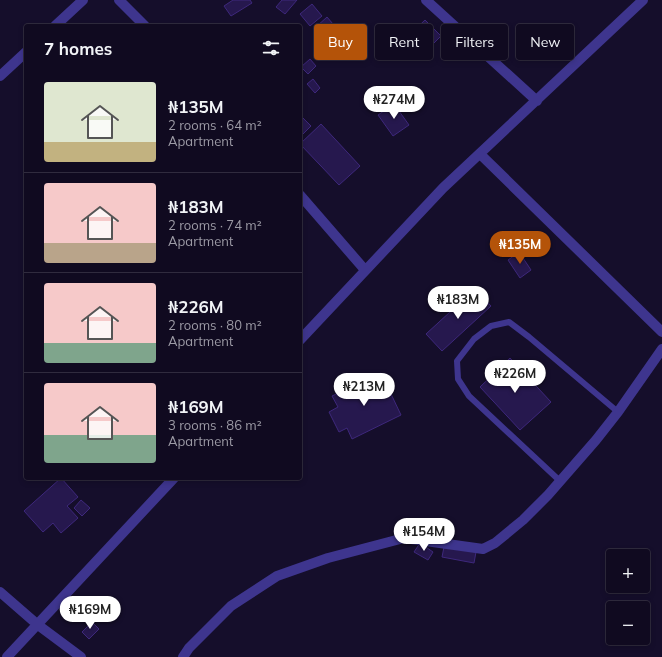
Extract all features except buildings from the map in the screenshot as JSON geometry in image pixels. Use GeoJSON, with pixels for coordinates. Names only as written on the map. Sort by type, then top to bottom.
{"type":"FeatureCollection","features":[{"type":"Feature","properties":{"kind":"street"},"geometry":{"type":"LineString","coordinates":[[57,24],[83,0]]}},
{"type":"Feature","properties":{"kind":"street"},"geometry":{"type":"LineString","coordinates":[[119,0],[143,24]]}},
{"type":"Feature","properties":{"kind":"street"},"geometry":{"type":"LineString","coordinates":[[426,0],[537,100]]}},
{"type":"Feature","properties":{"kind":"street"},"geometry":{"type":"LineString","coordinates":[[302,338],[444,188],[641,0]]}},
{"type":"Feature","properties":{"kind":"street"},"geometry":{"type":"LineString","coordinates":[[0,76],[24,54]]}},
{"type":"Feature","properties":{"kind":"street"},"geometry":{"type":"LineString","coordinates":[[480,154],[662,332]]}},
{"type":"Feature","properties":{"kind":"street"},"geometry":{"type":"LineString","coordinates":[[302,197],[365,270]]}},
{"type":"Feature","properties":{"kind":"street"},"geometry":{"type":"LineString","coordinates":[[184,657],[189,648],[230,606],[277,576],[328,558],[404,538],[483,549],[495,544],[548,495],[596,440],[618,412],[662,349]]}},
{"type":"Feature","properties":{"kind":"street"},"geometry":{"type":"LineString","coordinates":[[7,657],[172,480]]}},
{"type":"Feature","properties":{"kind":"street"},"geometry":{"type":"LineString","coordinates":[[0,592],[38,625],[81,657]]}},
{"type":"Feature","properties":{"kind":"lane"},"geometry":{"type":"LineString","coordinates":[[560,481],[469,396],[458,378],[457,361],[474,339],[491,326],[509,322],[618,412]]}}]}
